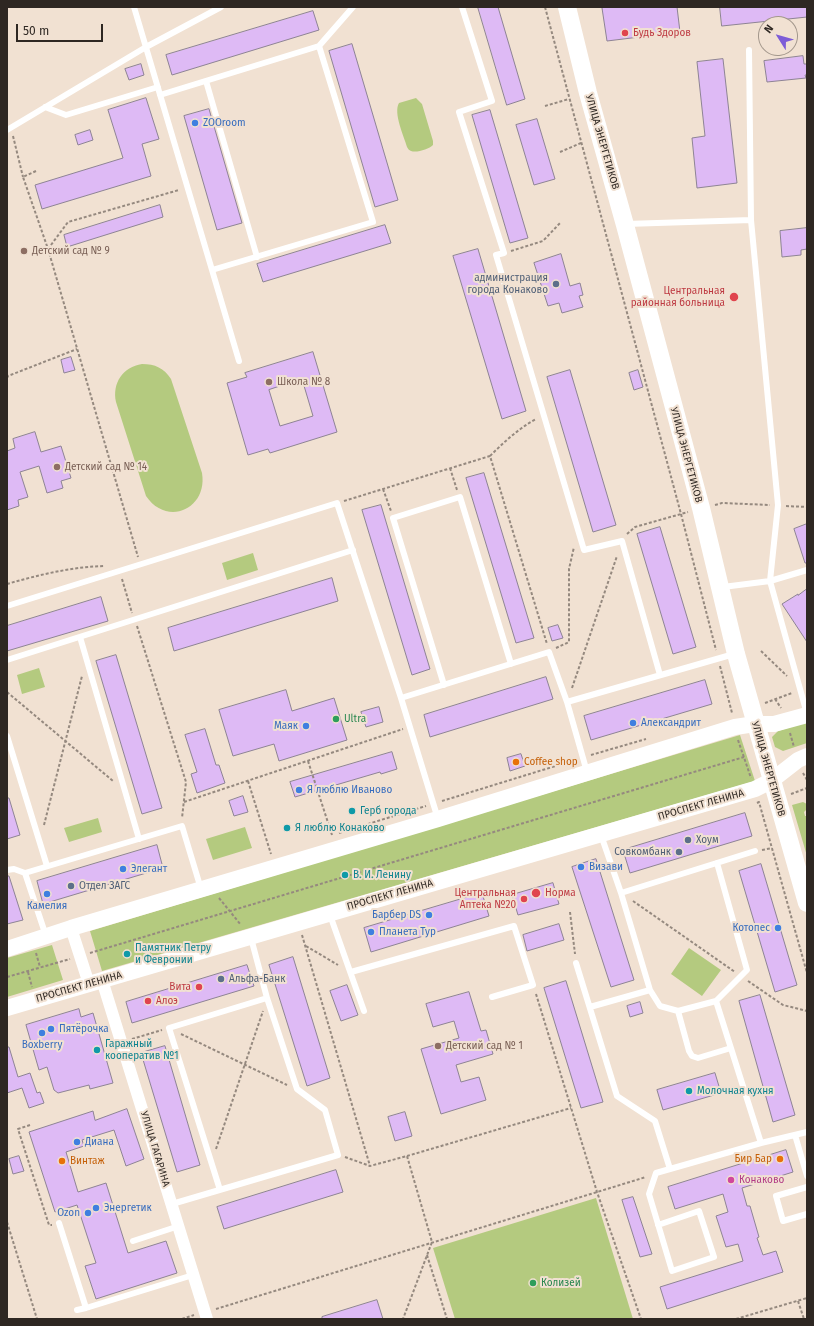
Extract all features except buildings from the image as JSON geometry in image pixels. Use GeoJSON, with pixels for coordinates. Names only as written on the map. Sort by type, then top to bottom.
{"type":"FeatureCollection","features":[{"type":"Feature","properties":{"kind":"main road","name":"УЛИЦА ЭНЕРГЕТИКОВ"},"geometry":{"type":"LineString","coordinates":[[567,7],[588,93],[625,224],[701,508],[736,654],[807,903]]}},
{"type":"Feature","properties":{"kind":"street"},"geometry":{"type":"LineString","coordinates":[[7,948],[71,928],[208,891],[436,811],[585,765],[735,727],[755,724],[774,724],[807,715]]}},
{"type":"Feature","properties":{"kind":"street","name":"ПРОСПЕКТ ЛЕНИНА"},"geometry":{"type":"LineString","coordinates":[[7,1008],[95,982],[246,931],[330,913],[755,789],[771,781],[798,760],[801,753]]}},
{"type":"Feature","properties":{"kind":"street","name":"УЛИЦА ГАГАРИНА"},"geometry":{"type":"LineString","coordinates":[[71,928],[80,956],[95,982],[121,1043],[206,1316]]}},
{"type":"Feature","properties":{"kind":"lane"},"geometry":{"type":"LineString","coordinates":[[134,7],[239,362]]}},
{"type":"Feature","properties":{"kind":"lane"},"geometry":{"type":"LineString","coordinates":[[9,129],[211,9],[221,7]]}},
{"type":"Feature","properties":{"kind":"lane"},"geometry":{"type":"LineString","coordinates":[[160,95],[319,46],[353,7]]}},
{"type":"Feature","properties":{"kind":"lane"},"geometry":{"type":"LineString","coordinates":[[462,7],[492,101],[459,112],[504,253],[496,255],[584,550],[622,542],[660,675]]}},
{"type":"Feature","properties":{"kind":"lane"},"geometry":{"type":"LineString","coordinates":[[212,270],[373,222],[319,46]]}},
{"type":"Feature","properties":{"kind":"lane"},"geometry":{"type":"LineString","coordinates":[[749,50],[751,220],[778,505],[770,581],[807,715]]}},
{"type":"Feature","properties":{"kind":"lane"},"geometry":{"type":"LineString","coordinates":[[206,81],[257,257]]}},
{"type":"Feature","properties":{"kind":"lane"},"geometry":{"type":"LineString","coordinates":[[45,107],[66,115],[158,87]]}},
{"type":"Feature","properties":{"kind":"lane"},"geometry":{"type":"LineString","coordinates":[[625,224],[751,220]]}},
{"type":"Feature","properties":{"kind":"lane"},"geometry":{"type":"LineString","coordinates":[[444,685],[393,518],[460,496],[511,664]]}},
{"type":"Feature","properties":{"kind":"lane"},"geometry":{"type":"LineString","coordinates":[[7,606],[337,503],[401,698],[436,811]]}},
{"type":"Feature","properties":{"kind":"lane"},"geometry":{"type":"LineString","coordinates":[[7,660],[353,550]]}},
{"type":"Feature","properties":{"kind":"lane"},"geometry":{"type":"LineString","coordinates":[[720,588],[770,581],[807,570]]}},
{"type":"Feature","properties":{"kind":"lane"},"geometry":{"type":"LineString","coordinates":[[80,637],[139,839]]}},
{"type":"Feature","properties":{"kind":"lane"},"geometry":{"type":"LineString","coordinates":[[401,698],[549,652],[567,702],[585,765]]}},
{"type":"Feature","properties":{"kind":"lane"},"geometry":{"type":"LineString","coordinates":[[567,702],[736,654]]}},
{"type":"Feature","properties":{"kind":"lane"},"geometry":{"type":"LineString","coordinates":[[7,736],[47,866]]}},
{"type":"Feature","properties":{"kind":"lane"},"geometry":{"type":"LineString","coordinates":[[7,870],[14,869],[25,873],[182,826],[208,891]]}},
{"type":"Feature","properties":{"kind":"lane"},"geometry":{"type":"LineString","coordinates":[[601,834],[621,893],[650,990],[660,1006],[678,1011],[716,1000],[747,970],[717,863]]}},
{"type":"Feature","properties":{"kind":"lane"},"geometry":{"type":"LineString","coordinates":[[621,893],[755,851]]}},
{"type":"Feature","properties":{"kind":"lane"},"geometry":{"type":"LineString","coordinates":[[25,873],[46,936]]}},
{"type":"Feature","properties":{"kind":"lane"},"geometry":{"type":"LineString","coordinates":[[330,913],[364,1011]]}},
{"type":"Feature","properties":{"kind":"lane"},"geometry":{"type":"LineString","coordinates":[[351,972],[514,926],[533,985],[492,997]]}},
{"type":"Feature","properties":{"kind":"lane"},"geometry":{"type":"LineString","coordinates":[[172,1204],[338,1155],[325,1110],[297,1090],[246,931]]}},
{"type":"Feature","properties":{"kind":"lane"},"geometry":{"type":"LineString","coordinates":[[576,963],[617,1096],[655,1121],[670,1169]]}},
{"type":"Feature","properties":{"kind":"lane"},"geometry":{"type":"LineString","coordinates":[[590,1007],[650,990]]}},
{"type":"Feature","properties":{"kind":"lane"},"geometry":{"type":"LineString","coordinates":[[220,1190],[169,1028],[267,998]]}},
{"type":"Feature","properties":{"kind":"lane"},"geometry":{"type":"LineString","coordinates":[[716,1000],[761,1143]]}},
{"type":"Feature","properties":{"kind":"lane"},"geometry":{"type":"LineString","coordinates":[[678,1011],[689,1052],[692,1056],[698,1058],[731,1048]]}},
{"type":"Feature","properties":{"kind":"lane"},"geometry":{"type":"LineString","coordinates":[[658,1225],[699,1211],[714,1257],[672,1271],[658,1225],[649,1194],[656,1173],[761,1143],[807,1132]]}},
{"type":"Feature","properties":{"kind":"lane"},"geometry":{"type":"LineString","coordinates":[[795,1135],[807,1176]]}},
{"type":"Feature","properties":{"kind":"lane"},"geometry":{"type":"LineString","coordinates":[[807,1187],[776,1196],[783,1221],[807,1214]]}},
{"type":"Feature","properties":{"kind":"lane"},"geometry":{"type":"LineString","coordinates":[[59,1223],[86,1308]]}},
{"type":"Feature","properties":{"kind":"lane"},"geometry":{"type":"LineString","coordinates":[[133,1241],[178,1226]]}},
{"type":"Feature","properties":{"kind":"lane"},"geometry":{"type":"LineString","coordinates":[[77,1310],[193,1275]]}},
{"type":"Feature","properties":{"kind":"path"},"geometry":{"type":"LineString","coordinates":[[545,7],[681,514],[732,713],[725,715]]}},
{"type":"Feature","properties":{"kind":"path"},"geometry":{"type":"LineString","coordinates":[[545,106],[569,99]]}},
{"type":"Feature","properties":{"kind":"path"},"geometry":{"type":"LineString","coordinates":[[9,129],[48,249],[140,564]]}},
{"type":"Feature","properties":{"kind":"path"},"geometry":{"type":"LineString","coordinates":[[560,152],[581,143]]}},
{"type":"Feature","properties":{"kind":"path"},"geometry":{"type":"LineString","coordinates":[[24,176],[36,171]]}},
{"type":"Feature","properties":{"kind":"path"},"geometry":{"type":"LineString","coordinates":[[48,249],[68,222],[164,193],[188,188]]}},
{"type":"Feature","properties":{"kind":"path"},"geometry":{"type":"LineString","coordinates":[[504,253],[543,241],[561,222]]}},
{"type":"Feature","properties":{"kind":"path"},"geometry":{"type":"LineString","coordinates":[[7,378],[8,376],[77,349]]}},
{"type":"Feature","properties":{"kind":"path"},"geometry":{"type":"LineString","coordinates":[[490,456],[511,436],[527,424],[544,415]]}},
{"type":"Feature","properties":{"kind":"path"},"geometry":{"type":"LineString","coordinates":[[450,468],[460,496]]}},
{"type":"Feature","properties":{"kind":"path"},"geometry":{"type":"LineString","coordinates":[[383,489],[393,518]]}},
{"type":"Feature","properties":{"kind":"path"},"geometry":{"type":"LineString","coordinates":[[713,505],[722,503],[778,505],[807,508]]}},
{"type":"Feature","properties":{"kind":"path"},"geometry":{"type":"LineString","coordinates":[[567,702],[622,542],[629,532],[635,527],[689,511]]}},
{"type":"Feature","properties":{"kind":"path"},"geometry":{"type":"LineString","coordinates":[[549,652],[569,642],[569,569],[578,530]]}},
{"type":"Feature","properties":{"kind":"path"},"geometry":{"type":"LineString","coordinates":[[7,584],[38,575],[94,566],[106,566],[119,570],[186,782],[182,826]]}},
{"type":"Feature","properties":{"kind":"path"},"geometry":{"type":"LineString","coordinates":[[761,651],[786,676],[795,675]]}},
{"type":"Feature","properties":{"kind":"path"},"geometry":{"type":"LineString","coordinates":[[40,842],[86,660]]}},
{"type":"Feature","properties":{"kind":"path"},"geometry":{"type":"LineString","coordinates":[[765,703],[800,690]]}},
{"type":"Feature","properties":{"kind":"path"},"geometry":{"type":"LineString","coordinates":[[7,692],[125,791]]}},
{"type":"Feature","properties":{"kind":"path"},"geometry":{"type":"LineString","coordinates":[[775,699],[782,711]]}},
{"type":"Feature","properties":{"kind":"path"},"geometry":{"type":"LineString","coordinates":[[184,802],[410,727]]}},
{"type":"Feature","properties":{"kind":"path"},"geometry":{"type":"LineString","coordinates":[[789,731],[801,753]]}},
{"type":"Feature","properties":{"kind":"path"},"geometry":{"type":"LineString","coordinates":[[308,760],[332,835],[436,811],[585,765],[650,738]]}},
{"type":"Feature","properties":{"kind":"path"},"geometry":{"type":"LineString","coordinates":[[738,739],[752,781]]}},
{"type":"Feature","properties":{"kind":"path"},"geometry":{"type":"LineString","coordinates":[[7,977],[744,758]]}},
{"type":"Feature","properties":{"kind":"path"},"geometry":{"type":"LineString","coordinates":[[248,781],[271,854],[264,856]]}},
{"type":"Feature","properties":{"kind":"path"},"geometry":{"type":"LineString","coordinates":[[790,794],[807,788]]}},
{"type":"Feature","properties":{"kind":"path"},"geometry":{"type":"LineString","coordinates":[[751,804],[759,802],[807,973]]}},
{"type":"Feature","properties":{"kind":"path"},"geometry":{"type":"LineString","coordinates":[[208,891],[230,911],[246,931]]}},
{"type":"Feature","properties":{"kind":"path"},"geometry":{"type":"LineString","coordinates":[[621,893],[783,1005],[807,1011]]}},
{"type":"Feature","properties":{"kind":"path"},"geometry":{"type":"LineString","coordinates":[[570,912],[576,963]]}},
{"type":"Feature","properties":{"kind":"path"},"geometry":{"type":"LineString","coordinates":[[295,936],[302,934],[306,946],[370,1166]]}},
{"type":"Feature","properties":{"kind":"path"},"geometry":{"type":"LineString","coordinates":[[306,946],[351,972]]}},
{"type":"Feature","properties":{"kind":"path"},"geometry":{"type":"LineString","coordinates":[[533,985],[598,1192],[641,1319]]}},
{"type":"Feature","properties":{"kind":"path"},"geometry":{"type":"LineString","coordinates":[[212,1164],[267,998]]}},
{"type":"Feature","properties":{"kind":"path"},"geometry":{"type":"LineString","coordinates":[[121,1043],[169,1028],[297,1090]]}},
{"type":"Feature","properties":{"kind":"path"},"geometry":{"type":"LineString","coordinates":[[338,1155],[370,1166],[571,1108]]}},
{"type":"Feature","properties":{"kind":"path"},"geometry":{"type":"LineString","coordinates":[[30,1125],[18,1129],[49,1225],[59,1223]]}},
{"type":"Feature","properties":{"kind":"path"},"geometry":{"type":"LineString","coordinates":[[402,1319],[432,1242],[406,1156]]}},
{"type":"Feature","properties":{"kind":"path"},"geometry":{"type":"LineString","coordinates":[[206,1316],[432,1242],[656,1173]]}},
{"type":"Feature","properties":{"kind":"path"},"geometry":{"type":"LineString","coordinates":[[7,1222],[37,1319]]}},
{"type":"Feature","properties":{"kind":"path"},"geometry":{"type":"LineString","coordinates":[[427,1255],[447,1319]]}},
{"type":"Feature","properties":{"kind":"path"},"geometry":{"type":"LineString","coordinates":[[736,1319],[807,1298]]}},
{"type":"Feature","properties":{"kind":"path"},"geometry":{"type":"LineString","coordinates":[[798,1301],[804,1319]]}},
{"type":"Feature","properties":{"kind":"green space"},"geometry":{"type":"Polygon","coordinates":[[[416,98],[422,104],[433,145],[423,150],[411,151],[407,147],[398,118],[397,107],[399,103],[416,98]]]}},
{"type":"Feature","properties":{"kind":"green space"},"geometry":{"type":"Polygon","coordinates":[[[142,364],[159,367],[171,379],[202,473],[202,486],[199,496],[184,510],[175,512],[164,511],[146,496],[116,402],[116,388],[120,377],[129,369],[142,364]]]}},
{"type":"Feature","properties":{"kind":"green space"},"geometry":{"type":"Polygon","coordinates":[[[253,553],[258,570],[227,580],[222,563],[253,553]]]}},
{"type":"Feature","properties":{"kind":"green space"},"geometry":{"type":"Polygon","coordinates":[[[39,668],[45,687],[22,694],[17,675],[39,668]]]}},
{"type":"Feature","properties":{"kind":"green space"},"geometry":{"type":"Polygon","coordinates":[[[807,722],[807,743],[783,751],[775,747],[772,737],[778,731],[807,722]]]}},
{"type":"Feature","properties":{"kind":"green space"},"geometry":{"type":"Polygon","coordinates":[[[740,735],[755,781],[102,971],[90,931],[740,735]]]}},
{"type":"Feature","properties":{"kind":"green space"},"geometry":{"type":"Polygon","coordinates":[[[803,802],[807,804],[807,809],[804,812],[805,816],[807,816],[807,856],[792,805],[803,802]]]}},
{"type":"Feature","properties":{"kind":"green space"},"geometry":{"type":"Polygon","coordinates":[[[98,818],[102,832],[69,842],[64,828],[98,818]]]}},
{"type":"Feature","properties":{"kind":"green space"},"geometry":{"type":"Polygon","coordinates":[[[245,827],[252,848],[213,860],[206,839],[245,827]]]}},
{"type":"Feature","properties":{"kind":"green space"},"geometry":{"type":"Polygon","coordinates":[[[52,945],[63,980],[7,997],[7,958],[52,945]]]}},
{"type":"Feature","properties":{"kind":"green space"},"geometry":{"type":"Polygon","coordinates":[[[689,948],[721,970],[702,996],[671,974],[689,948]]]}},
{"type":"Feature","properties":{"kind":"green space","name":"Колизей"},"geometry":{"type":"Polygon","coordinates":[[[596,1198],[633,1319],[455,1319],[433,1248],[596,1198]]]}},
{"type":"Feature","properties":{"kind":"place","name":"Будь Здоров"},"geometry":{"type":"Point","coordinates":[625,33]}},
{"type":"Feature","properties":{"kind":"place","name":"ZOOroom"},"geometry":{"type":"Point","coordinates":[195,123]}},
{"type":"Feature","properties":{"kind":"place","name":"Детский сад № 9"},"geometry":{"type":"Point","coordinates":[24,251]}},
{"type":"Feature","properties":{"kind":"place","name":"администрация города Конаково"},"geometry":{"type":"Point","coordinates":[556,284]}},
{"type":"Feature","properties":{"kind":"place","name":"Центральная районная больница"},"geometry":{"type":"Point","coordinates":[734,297]}},
{"type":"Feature","properties":{"kind":"place","name":"Школа № 8"},"geometry":{"type":"Point","coordinates":[269,382]}},
{"type":"Feature","properties":{"kind":"place","name":"Детский сад № 14"},"geometry":{"type":"Point","coordinates":[57,467]}},
{"type":"Feature","properties":{"kind":"place","name":"Ultra"},"geometry":{"type":"Point","coordinates":[336,719]}},
{"type":"Feature","properties":{"kind":"place","name":"Александрит"},"geometry":{"type":"Point","coordinates":[633,723]}},
{"type":"Feature","properties":{"kind":"place","name":"Маяк"},"geometry":{"type":"Point","coordinates":[306,726]}},
{"type":"Feature","properties":{"kind":"place","name":"Coffee shop"},"geometry":{"type":"Point","coordinates":[516,762]}},
{"type":"Feature","properties":{"kind":"place","name":"Я люблю Иваново"},"geometry":{"type":"Point","coordinates":[299,790]}},
{"type":"Feature","properties":{"kind":"place","name":"Герб города"},"geometry":{"type":"Point","coordinates":[352,811]}},
{"type":"Feature","properties":{"kind":"place","name":"Я люблю Конаково"},"geometry":{"type":"Point","coordinates":[287,828]}},
{"type":"Feature","properties":{"kind":"place","name":"Хоум"},"geometry":{"type":"Point","coordinates":[688,840]}},
{"type":"Feature","properties":{"kind":"place","name":"Совкомбанк"},"geometry":{"type":"Point","coordinates":[679,852]}},
{"type":"Feature","properties":{"kind":"place","name":"Визави"},"geometry":{"type":"Point","coordinates":[581,867]}},
{"type":"Feature","properties":{"kind":"place","name":"Элегант"},"geometry":{"type":"Point","coordinates":[123,869]}},
{"type":"Feature","properties":{"kind":"place","name":"В. И. Ленину"},"geometry":{"type":"Point","coordinates":[345,875]}},
{"type":"Feature","properties":{"kind":"place","name":"Отдел ЗАГС"},"geometry":{"type":"Point","coordinates":[71,886]}},
{"type":"Feature","properties":{"kind":"place","name":"Норма"},"geometry":{"type":"Point","coordinates":[536,893]}},
{"type":"Feature","properties":{"kind":"place","name":"Камелия"},"geometry":{"type":"Point","coordinates":[47,894]}},
{"type":"Feature","properties":{"kind":"place","name":"Центральная Аптека №20"},"geometry":{"type":"Point","coordinates":[524,899]}},
{"type":"Feature","properties":{"kind":"place","name":"Барбер DS"},"geometry":{"type":"Point","coordinates":[429,915]}},
{"type":"Feature","properties":{"kind":"place","name":"Котопес"},"geometry":{"type":"Point","coordinates":[778,928]}},
{"type":"Feature","properties":{"kind":"place","name":"Планета Тур"},"geometry":{"type":"Point","coordinates":[371,932]}},
{"type":"Feature","properties":{"kind":"place","name":"Памятник Петру и Февронии"},"geometry":{"type":"Point","coordinates":[127,954]}},
{"type":"Feature","properties":{"kind":"place","name":"Альфа-Банк"},"geometry":{"type":"Point","coordinates":[221,979]}},
{"type":"Feature","properties":{"kind":"place","name":"Вита"},"geometry":{"type":"Point","coordinates":[199,987]}},
{"type":"Feature","properties":{"kind":"place","name":"Алоэ"},"geometry":{"type":"Point","coordinates":[148,1001]}},
{"type":"Feature","properties":{"kind":"place","name":"Пятёрочка"},"geometry":{"type":"Point","coordinates":[51,1029]}},
{"type":"Feature","properties":{"kind":"place","name":"Boxberry"},"geometry":{"type":"Point","coordinates":[42,1033]}},
{"type":"Feature","properties":{"kind":"place","name":"Детский сад № 1"},"geometry":{"type":"Point","coordinates":[438,1046]}},
{"type":"Feature","properties":{"kind":"place","name":"Гаражный кооператив №1"},"geometry":{"type":"Point","coordinates":[97,1050]}},
{"type":"Feature","properties":{"kind":"place","name":"Молочная кухня"},"geometry":{"type":"Point","coordinates":[689,1091]}},
{"type":"Feature","properties":{"kind":"place","name":"Диана"},"geometry":{"type":"Point","coordinates":[77,1142]}},
{"type":"Feature","properties":{"kind":"place","name":"Бир Бар"},"geometry":{"type":"Point","coordinates":[780,1159]}},
{"type":"Feature","properties":{"kind":"place","name":"Винтаж"},"geometry":{"type":"Point","coordinates":[62,1161]}},
{"type":"Feature","properties":{"kind":"place","name":"Конаково"},"geometry":{"type":"Point","coordinates":[731,1180]}},
{"type":"Feature","properties":{"kind":"place","name":"Энергетик"},"geometry":{"type":"Point","coordinates":[96,1208]}},
{"type":"Feature","properties":{"kind":"place","name":"Ozon"},"geometry":{"type":"Point","coordinates":[88,1213]}},
{"type":"Feature","properties":{"kind":"place","name":"Колизей"},"geometry":{"type":"Point","coordinates":[533,1283]}}]}
